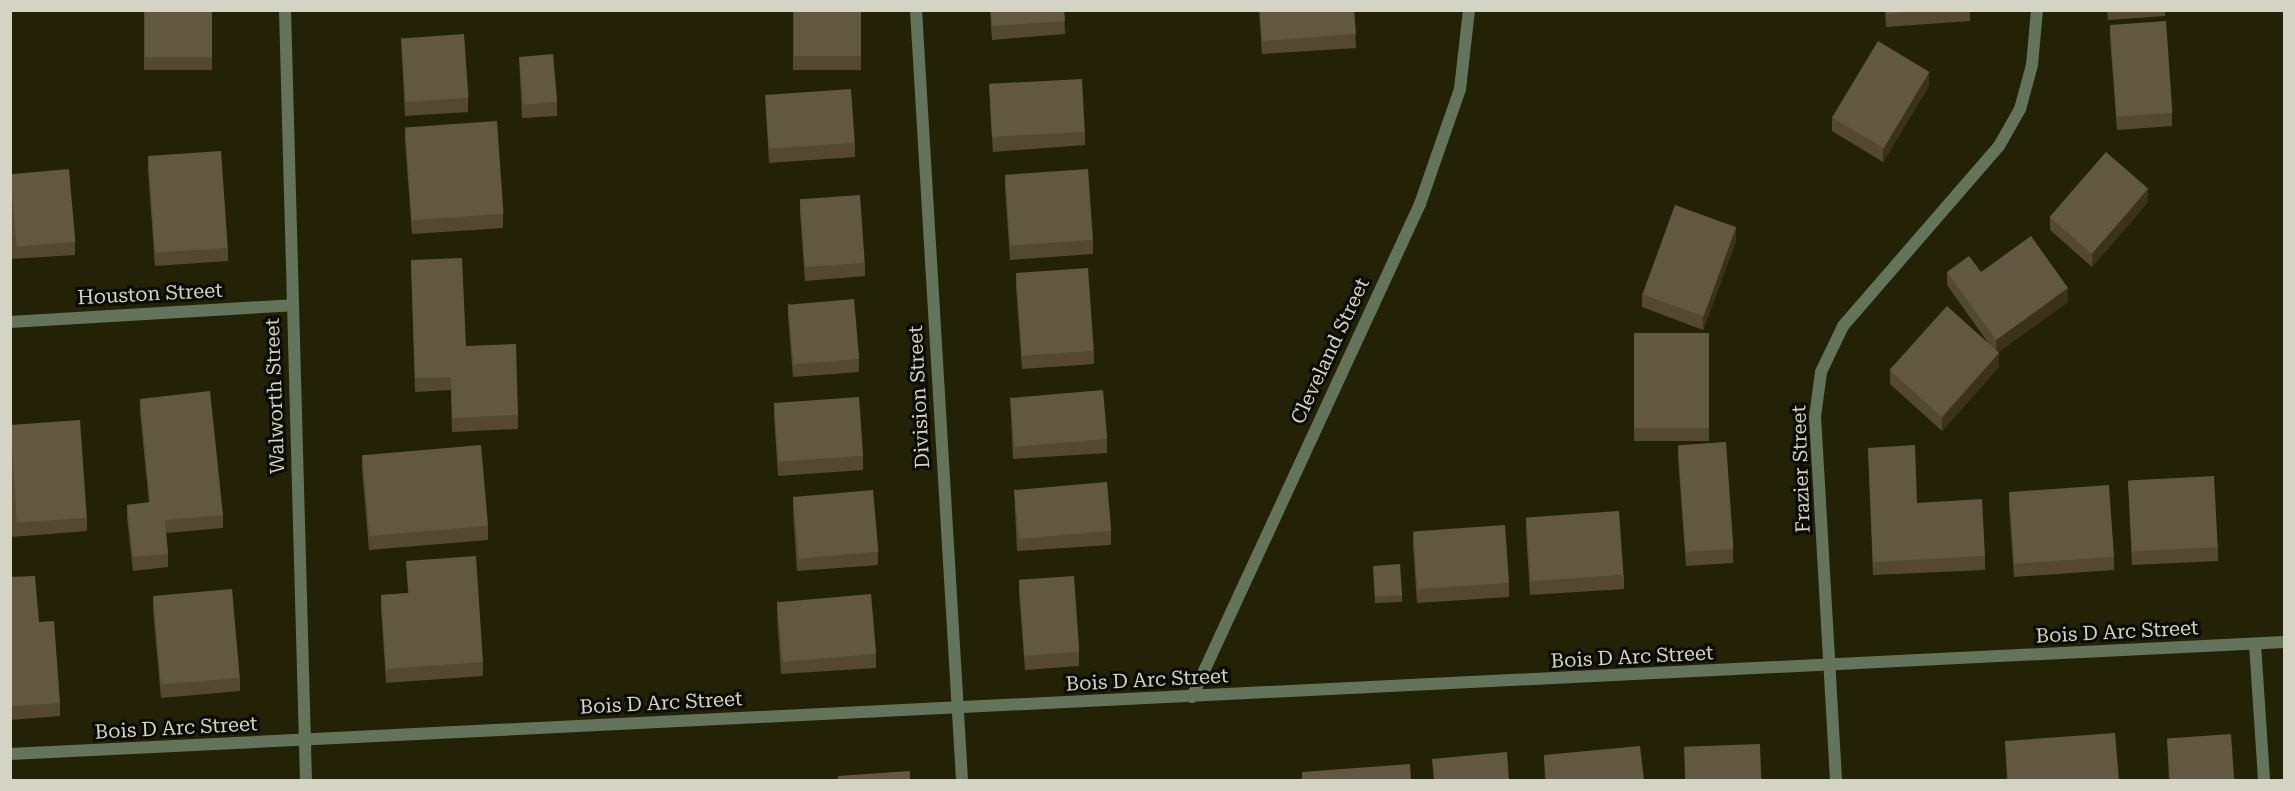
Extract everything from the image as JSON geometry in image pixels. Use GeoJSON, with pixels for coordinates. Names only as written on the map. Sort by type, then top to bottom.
{"type":"FeatureCollection","features":[{"type":"Feature","properties":{"kind":"street","name":"Walworth Street"},"geometry":{"type":"LineString","coordinates":[[285,10],[306,780]]}},
{"type":"Feature","properties":{"kind":"street","name":"Division Street"},"geometry":{"type":"LineString","coordinates":[[916,10],[962,780]]}},
{"type":"Feature","properties":{"kind":"street","name":"Cleveland Street"},"geometry":{"type":"LineString","coordinates":[[1192,697],[1420,204],[1460,89],[1469,10]]}},
{"type":"Feature","properties":{"kind":"street","name":"Frazier Street"},"geometry":{"type":"LineString","coordinates":[[1836,780],[1815,417],[1821,372],[1843,326],[2000,146],[2020,109],[2032,65],[2037,10]]}},
{"type":"Feature","properties":{"kind":"street","name":"Houston Street"},"geometry":{"type":"LineString","coordinates":[[10,322],[292,305]]}},
{"type":"Feature","properties":{"kind":"street","name":"Bois D Arc Street"},"geometry":{"type":"LineString","coordinates":[[10,754],[1830,667],[2284,642]]}},
{"type":"Feature","properties":{"kind":"street"},"geometry":{"type":"LineString","coordinates":[[2255,644],[2264,780]]}},
{"type":"Feature","properties":{"kind":"building"},"geometry":{"type":"Polygon","coordinates":[[[145,10],[212,10],[212,57],[145,57],[145,10]]]}},
{"type":"Feature","properties":{"kind":"building"},"geometry":{"type":"Polygon","coordinates":[[[794,10],[861,10],[861,56],[794,56],[794,10]]]}},
{"type":"Feature","properties":{"kind":"building"},"geometry":{"type":"Polygon","coordinates":[[[991,10],[1064,10],[1065,21],[992,26],[991,10]]]}},
{"type":"Feature","properties":{"kind":"building"},"geometry":{"type":"Polygon","coordinates":[[[1260,10],[1354,10],[1356,34],[1262,41],[1260,10]]]}},
{"type":"Feature","properties":{"kind":"building"},"geometry":{"type":"Polygon","coordinates":[[[1886,10],[1931,10],[1886,14],[1886,10]]]}},
{"type":"Feature","properties":{"kind":"building"},"geometry":{"type":"Polygon","coordinates":[[[2166,21],[2172,113],[2117,117],[2110,25],[2166,21]]]}},
{"type":"Feature","properties":{"kind":"building"},"geometry":{"type":"Polygon","coordinates":[[[464,34],[468,98],[406,102],[401,38],[464,34]]]}},
{"type":"Feature","properties":{"kind":"building"},"geometry":{"type":"Polygon","coordinates":[[[1878,41],[1929,72],[1884,148],[1832,117],[1878,41]]]}},
{"type":"Feature","properties":{"kind":"building"},"geometry":{"type":"Polygon","coordinates":[[[553,54],[557,102],[523,105],[519,57],[553,54]]]}},
{"type":"Feature","properties":{"kind":"building"},"geometry":{"type":"Polygon","coordinates":[[[1082,79],[1085,132],[992,137],[989,84],[1082,79]]]}},
{"type":"Feature","properties":{"kind":"building"},"geometry":{"type":"Polygon","coordinates":[[[851,89],[855,143],[769,149],[765,95],[851,89]]]}},
{"type":"Feature","properties":{"kind":"building"},"geometry":{"type":"Polygon","coordinates":[[[497,121],[503,214],[412,220],[405,127],[497,121]]]}},
{"type":"Feature","properties":{"kind":"building"},"geometry":{"type":"Polygon","coordinates":[[[221,151],[228,248],[155,253],[148,156],[221,151]]]}},
{"type":"Feature","properties":{"kind":"building"},"geometry":{"type":"Polygon","coordinates":[[[2106,152],[2148,189],[2092,254],[2050,217],[2106,152]]]}},
{"type":"Feature","properties":{"kind":"building"},"geometry":{"type":"Polygon","coordinates":[[[69,169],[75,242],[17,247],[10,174],[69,169]]]}},
{"type":"Feature","properties":{"kind":"building"},"geometry":{"type":"Polygon","coordinates":[[[1088,169],[1093,240],[1010,246],[1005,175],[1088,169]]]}},
{"type":"Feature","properties":{"kind":"building"},"geometry":{"type":"Polygon","coordinates":[[[860,195],[865,263],[805,267],[800,199],[860,195]]]}},
{"type":"Feature","properties":{"kind":"building"},"geometry":{"type":"Polygon","coordinates":[[[1675,205],[1736,227],[1704,317],[1643,294],[1675,205]]]}},
{"type":"Feature","properties":{"kind":"building"},"geometry":{"type":"Polygon","coordinates":[[[2031,236],[2068,288],[1996,340],[1947,272],[1969,256],[1981,272],[2031,236]]]}},
{"type":"Feature","properties":{"kind":"building"},"geometry":{"type":"Polygon","coordinates":[[[462,258],[466,346],[516,344],[518,415],[452,418],[451,377],[415,378],[411,260],[462,258]]]}},
{"type":"Feature","properties":{"kind":"building"},"geometry":{"type":"Polygon","coordinates":[[[1088,268],[1094,351],[1022,356],[1016,273],[1088,268]]]}},
{"type":"Feature","properties":{"kind":"building"},"geometry":{"type":"Polygon","coordinates":[[[854,299],[859,359],[793,365],[788,305],[854,299]]]}},
{"type":"Feature","properties":{"kind":"building"},"geometry":{"type":"Polygon","coordinates":[[[1947,306],[1999,353],[1941,417],[1889,370],[1947,306]]]}},
{"type":"Feature","properties":{"kind":"building"},"geometry":{"type":"Polygon","coordinates":[[[1634,333],[1709,333],[1709,428],[1634,428],[1634,333]]]}},
{"type":"Feature","properties":{"kind":"building"},"geometry":{"type":"Polygon","coordinates":[[[1103,390],[1107,439],[1015,447],[1010,398],[1103,390]]]}},
{"type":"Feature","properties":{"kind":"building"},"geometry":{"type":"Polygon","coordinates":[[[210,391],[223,515],[165,520],[168,554],[133,557],[127,505],[150,502],[140,399],[210,391]]]}},
{"type":"Feature","properties":{"kind":"building"},"geometry":{"type":"Polygon","coordinates":[[[859,397],[863,456],[778,462],[774,403],[859,397]]]}},
{"type":"Feature","properties":{"kind":"building"},"geometry":{"type":"Polygon","coordinates":[[[80,420],[87,518],[17,523],[10,425],[80,420]]]}},
{"type":"Feature","properties":{"kind":"building"},"geometry":{"type":"Polygon","coordinates":[[[1726,442],[1733,549],[1686,552],[1678,445],[1726,442]]]}},
{"type":"Feature","properties":{"kind":"building"},"geometry":{"type":"Polygon","coordinates":[[[481,445],[488,526],[370,536],[362,455],[481,445]]]}},
{"type":"Feature","properties":{"kind":"building"},"geometry":{"type":"Polygon","coordinates":[[[1915,445],[1917,503],[1982,499],[1985,556],[1873,562],[1868,448],[1915,445]]]}},
{"type":"Feature","properties":{"kind":"building"},"geometry":{"type":"Polygon","coordinates":[[[2214,476],[2218,547],[2132,551],[2128,481],[2214,476]]]}},
{"type":"Feature","properties":{"kind":"building"},"geometry":{"type":"Polygon","coordinates":[[[1107,482],[1111,531],[1019,539],[1014,490],[1107,482]]]}},
{"type":"Feature","properties":{"kind":"building"},"geometry":{"type":"Polygon","coordinates":[[[2109,485],[2114,557],[2014,564],[2009,492],[2109,485]]]}},
{"type":"Feature","properties":{"kind":"building"},"geometry":{"type":"Polygon","coordinates":[[[873,490],[878,552],[799,559],[793,497],[873,490]]]}},
{"type":"Feature","properties":{"kind":"building"},"geometry":{"type":"Polygon","coordinates":[[[1619,511],[1623,575],[1531,581],[1526,517],[1619,511]]]}},
{"type":"Feature","properties":{"kind":"building"},"geometry":{"type":"Polygon","coordinates":[[[1505,525],[1509,583],[1417,589],[1413,531],[1505,525]]]}},
{"type":"Feature","properties":{"kind":"building"},"geometry":{"type":"Polygon","coordinates":[[[476,556],[483,662],[386,669],[381,595],[409,593],[406,561],[476,556]]]}},
{"type":"Feature","properties":{"kind":"building"},"geometry":{"type":"Polygon","coordinates":[[[1400,564],[1402,595],[1375,597],[1373,566],[1400,564]]]}},
{"type":"Feature","properties":{"kind":"building"},"geometry":{"type":"Polygon","coordinates":[[[35,576],[39,622],[54,621],[60,703],[10,706],[10,577],[35,576]]]}},
{"type":"Feature","properties":{"kind":"building"},"geometry":{"type":"Polygon","coordinates":[[[1074,576],[1079,652],[1024,656],[1019,580],[1074,576]]]}},
{"type":"Feature","properties":{"kind":"building"},"geometry":{"type":"Polygon","coordinates":[[[232,589],[240,678],[161,685],[153,596],[232,589]]]}},
{"type":"Feature","properties":{"kind":"building"},"geometry":{"type":"Polygon","coordinates":[[[871,594],[876,654],[783,662],[777,602],[871,594]]]}},
{"type":"Feature","properties":{"kind":"building"},"geometry":{"type":"Polygon","coordinates":[[[2115,733],[2119,780],[2008,780],[2005,741],[2115,733]]]}},
{"type":"Feature","properties":{"kind":"building"},"geometry":{"type":"Polygon","coordinates":[[[2231,734],[2234,780],[2170,780],[2167,738],[2231,734]]]}},
{"type":"Feature","properties":{"kind":"building"},"geometry":{"type":"Polygon","coordinates":[[[1760,744],[1761,780],[1685,780],[1684,747],[1760,744]]]}},
{"type":"Feature","properties":{"kind":"building"},"geometry":{"type":"Polygon","coordinates":[[[1640,746],[1644,780],[1546,780],[1544,755],[1640,746]]]}},
{"type":"Feature","properties":{"kind":"building"},"geometry":{"type":"Polygon","coordinates":[[[1507,752],[1509,780],[1434,780],[1432,759],[1507,752]]]}},
{"type":"Feature","properties":{"kind":"building"},"geometry":{"type":"Polygon","coordinates":[[[1410,764],[1411,780],[1302,780],[1302,772],[1410,764]]]}},
{"type":"Feature","properties":{"kind":"building"},"geometry":{"type":"Polygon","coordinates":[[[910,771],[910,780],[838,780],[838,776],[910,771]]]}}]}
